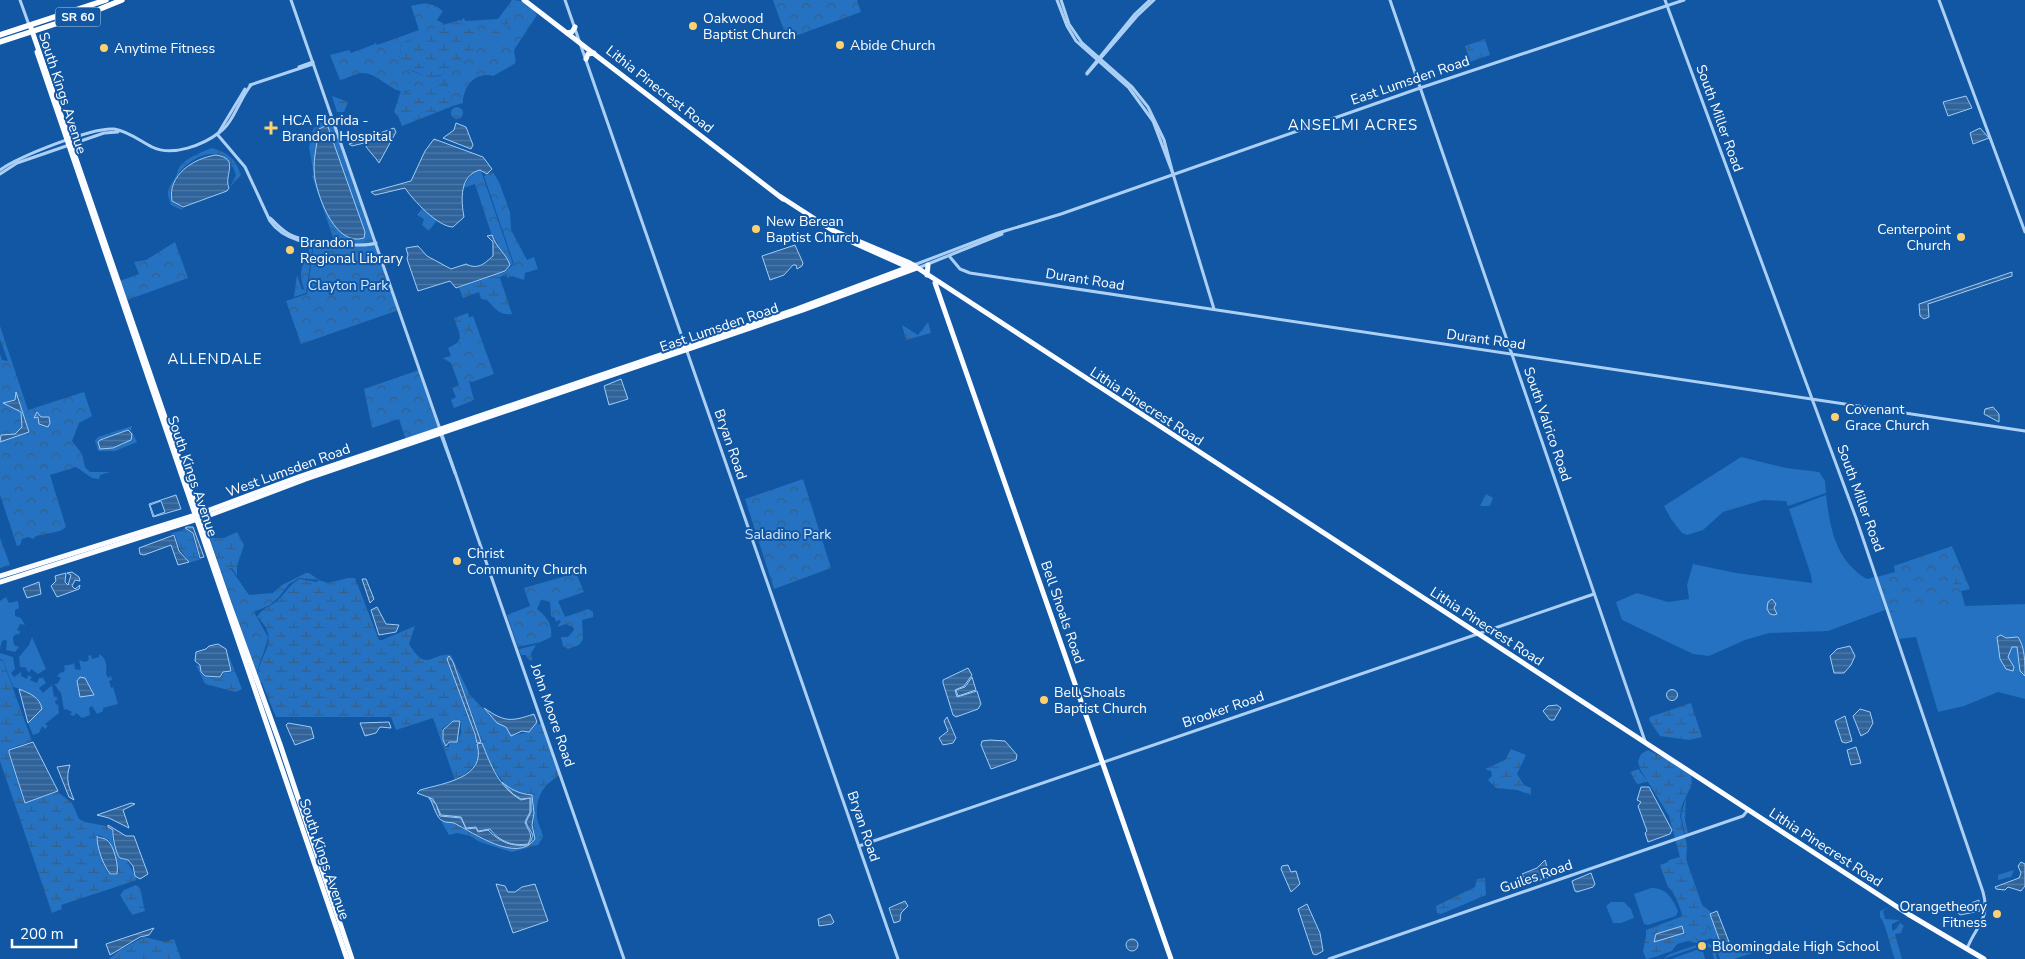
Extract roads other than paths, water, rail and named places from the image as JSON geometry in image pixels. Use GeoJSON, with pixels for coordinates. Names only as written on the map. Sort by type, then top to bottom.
{"type":"FeatureCollection","features":[{"type":"Feature","properties":{"kind":"highway","name":"SR 60"},"geometry":{"type":"LineString","coordinates":[[0,42],[106,0]]}},
{"type":"Feature","properties":{"kind":"highway"},"geometry":{"type":"LineString","coordinates":[[95,11],[98,6],[112,0]]}},
{"type":"Feature","properties":{"kind":"highway","name":"SR 60"},"geometry":{"type":"LineString","coordinates":[[0,35],[31,29],[95,11],[122,0]]}},
{"type":"Feature","properties":{"kind":"main road","name":"Lithia Pinecrest Road"},"geometry":{"type":"LineString","coordinates":[[524,0],[806,215],[847,240],[928,275],[1478,634],[1646,741],[1748,810],[1984,959]]}},
{"type":"Feature","properties":{"kind":"main road"},"geometry":{"type":"LineString","coordinates":[[567,33],[572,32],[575,27]]}},
{"type":"Feature","properties":{"kind":"main road","name":"South Kings Avenue"},"geometry":{"type":"LineString","coordinates":[[31,29],[86,185],[197,517],[284,755],[352,959]]}},
{"type":"Feature","properties":{"kind":"main road"},"geometry":{"type":"LineString","coordinates":[[586,59],[588,54],[596,54]]}},
{"type":"Feature","properties":{"kind":"main road","name":"South Kings Avenue"},"geometry":{"type":"LineString","coordinates":[[70,143],[73,160],[348,959]]}},
{"type":"Feature","properties":{"kind":"main road"},"geometry":{"type":"LineString","coordinates":[[73,160],[82,182],[86,185]]}},
{"type":"Feature","properties":{"kind":"main road","name":"Lithia Pinecrest Road"},"geometry":{"type":"LineString","coordinates":[[806,215],[842,234],[884,250],[996,320]]}},
{"type":"Feature","properties":{"kind":"main road"},"geometry":{"type":"LineString","coordinates":[[885,256],[899,265],[898,271]]}},
{"type":"Feature","properties":{"kind":"main road"},"geometry":{"type":"LineString","coordinates":[[928,265],[928,275]]}},
{"type":"Feature","properties":{"kind":"main road","name":"East Lumsden Road"},"geometry":{"type":"LineString","coordinates":[[686,349],[864,282],[898,271],[914,269]]}},
{"type":"Feature","properties":{"kind":"main road","name":"East Lumsden Road"},"geometry":{"type":"LineString","coordinates":[[441,433],[914,269]]}},
{"type":"Feature","properties":{"kind":"main road"},"geometry":{"type":"LineString","coordinates":[[846,294],[864,282]]}},
{"type":"Feature","properties":{"kind":"main road","name":"Bell Shoals Road"},"geometry":{"type":"LineString","coordinates":[[935,283],[943,301],[1171,959]]}},
{"type":"Feature","properties":{"kind":"main road"},"geometry":{"type":"LineString","coordinates":[[943,301],[942,295],[946,290]]}},
{"type":"Feature","properties":{"kind":"main road","name":"West Lumsden Road"},"geometry":{"type":"LineString","coordinates":[[0,576],[66,554],[197,517],[301,476],[441,433]]}},
{"type":"Feature","properties":{"kind":"main road"},"geometry":{"type":"LineString","coordinates":[[185,488],[190,509],[183,521],[194,524],[199,528]]}},
{"type":"Feature","properties":{"kind":"main road","name":"West Lumsden Road"},"geometry":{"type":"LineString","coordinates":[[0,582],[102,549],[159,525],[183,521]]}},
{"type":"Feature","properties":{"kind":"main road"},"geometry":{"type":"LineString","coordinates":[[40,569],[43,564],[66,554]]}},
{"type":"Feature","properties":{"kind":"main road"},"geometry":{"type":"LineString","coordinates":[[0,582],[20,572],[22,569]]}},
{"type":"Feature","properties":{"kind":"main road","name":"Lithia Pinecrest Road"},"geometry":{"type":"LineString","coordinates":[[1967,950],[1977,959]]}},
{"type":"Feature","properties":{"kind":"street"},"geometry":{"type":"LineString","coordinates":[[20,0],[31,29]]}},
{"type":"Feature","properties":{"kind":"street","name":"Bryan Road"},"geometry":{"type":"LineString","coordinates":[[565,0],[898,959]]}},
{"type":"Feature","properties":{"kind":"street"},"geometry":{"type":"LineString","coordinates":[[1059,0],[1073,31],[1099,60],[1129,88],[1145,107],[1157,129],[1173,174],[1214,309]]}},
{"type":"Feature","properties":{"kind":"street"},"geometry":{"type":"LineString","coordinates":[[1099,60],[1150,0]]}},
{"type":"Feature","properties":{"kind":"street"},"geometry":{"type":"LineString","coordinates":[[1116,39],[1154,0]]}},
{"type":"Feature","properties":{"kind":"street","name":"South Valrico Road"},"geometry":{"type":"LineString","coordinates":[[1390,0],[1646,741]]}},
{"type":"Feature","properties":{"kind":"street","name":"South Miller Road"},"geometry":{"type":"LineString","coordinates":[[1665,0],[1856,518],[1985,899],[1984,919],[1967,950]]}},
{"type":"Feature","properties":{"kind":"street","name":"East Lumsden Road"},"geometry":{"type":"LineString","coordinates":[[914,269],[1003,233],[1420,88],[1684,0]]}},
{"type":"Feature","properties":{"kind":"street"},"geometry":{"type":"LineString","coordinates":[[1939,0],[2025,232]]}},
{"type":"Feature","properties":{"kind":"street","name":"John Moore Road"},"geometry":{"type":"LineString","coordinates":[[292,2],[624,959]]}},
{"type":"Feature","properties":{"kind":"street"},"geometry":{"type":"LineString","coordinates":[[0,174],[17,163],[106,129],[125,133],[152,147],[167,151],[188,147],[218,134],[226,127],[233,111],[251,85],[313,63]]}},
{"type":"Feature","properties":{"kind":"street"},"geometry":{"type":"LineString","coordinates":[[218,134],[242,162],[269,217],[278,230],[293,239],[310,242],[366,246],[376,243]]}},
{"type":"Feature","properties":{"kind":"street"},"geometry":{"type":"LineString","coordinates":[[0,170],[16,160],[70,143]]}},
{"type":"Feature","properties":{"kind":"street","name":"East Lumsden Road"},"geometry":{"type":"LineString","coordinates":[[914,269],[950,257],[1003,233]]}},
{"type":"Feature","properties":{"kind":"street","name":"Durant Road"},"geometry":{"type":"LineString","coordinates":[[950,257],[960,269],[970,273],[2025,431]]}},
{"type":"Feature","properties":{"kind":"street","name":"Brooker Road"},"geometry":{"type":"LineString","coordinates":[[859,846],[1594,594]]}},
{"type":"Feature","properties":{"kind":"street","name":"Guiles Road"},"geometry":{"type":"LineString","coordinates":[[1329,959],[1736,818],[1744,815],[1748,810]]}},
{"type":"Feature","properties":{"kind":"place","name":"Oakwood Baptist Church"},"geometry":{"type":"Point","coordinates":[693,26]}},
{"type":"Feature","properties":{"kind":"place","name":"Abide Church"},"geometry":{"type":"Point","coordinates":[840,45]}},
{"type":"Feature","properties":{"kind":"place","name":"Anytime Fitness"},"geometry":{"type":"Point","coordinates":[104,48]}},
{"type":"Feature","properties":{"kind":"place","name":"HCA Florida - Brandon Hospital"},"geometry":{"type":"Point","coordinates":[271,128]}},
{"type":"Feature","properties":{"kind":"place","name":"New Berean Baptist Church"},"geometry":{"type":"Point","coordinates":[756,229]}},
{"type":"Feature","properties":{"kind":"place","name":"Centerpoint Church"},"geometry":{"type":"Point","coordinates":[1961,237]}},
{"type":"Feature","properties":{"kind":"place","name":"Brandon Regional Library"},"geometry":{"type":"Point","coordinates":[290,250]}},
{"type":"Feature","properties":{"kind":"place","name":"Covenant Grace Church"},"geometry":{"type":"Point","coordinates":[1835,417]}},
{"type":"Feature","properties":{"kind":"place","name":"Christ Community Church"},"geometry":{"type":"Point","coordinates":[457,561]}},
{"type":"Feature","properties":{"kind":"place","name":"Bell Shoals Baptist Church"},"geometry":{"type":"Point","coordinates":[1044,700]}},
{"type":"Feature","properties":{"kind":"place","name":"Orangetheory Fitness"},"geometry":{"type":"Point","coordinates":[1997,914]}},
{"type":"Feature","properties":{"kind":"place","name":"Bloomingdale High School"},"geometry":{"type":"Point","coordinates":[1702,946]}},
{"type":"Feature","properties":{"kind":"district","name":"ANSELMI ACRES"},"geometry":{"type":"Point","coordinates":[1353,125]}},
{"type":"Feature","properties":{"kind":"district","name":"ALLENDALE"},"geometry":{"type":"Point","coordinates":[215,359]}},
{"type":"Feature","properties":{"kind":"park label","name":"Clayton Park"},"geometry":{"type":"Point","coordinates":[348,285]}},
{"type":"Feature","properties":{"kind":"park label","name":"Saladino Park"},"geometry":{"type":"Point","coordinates":[788,534]}}]}
